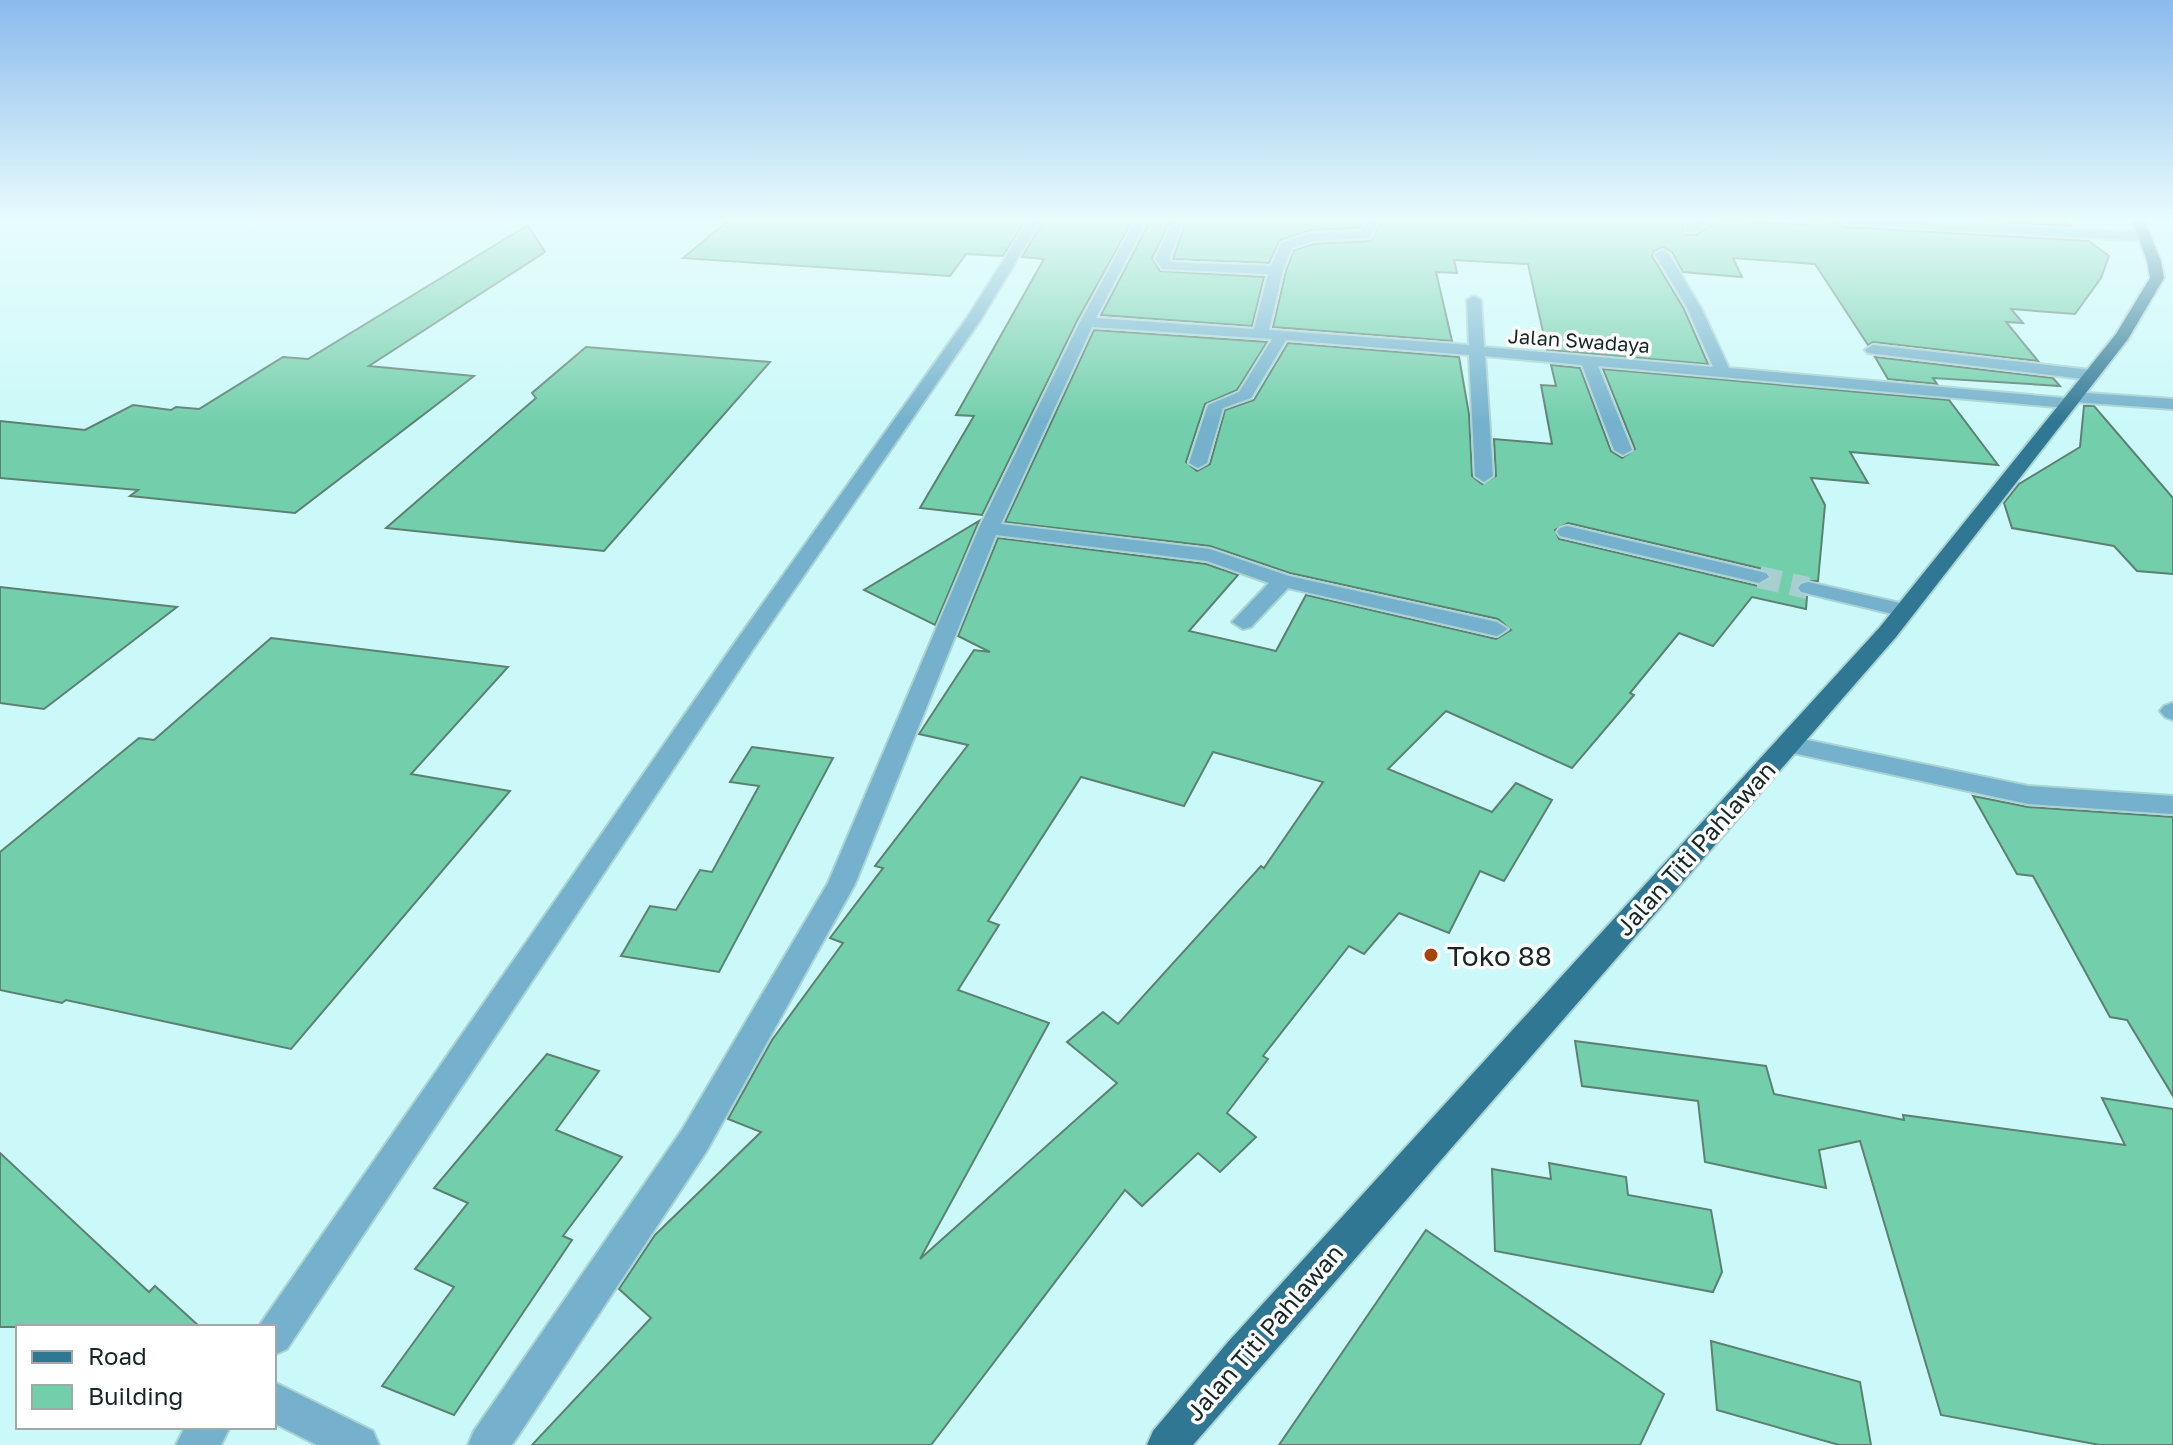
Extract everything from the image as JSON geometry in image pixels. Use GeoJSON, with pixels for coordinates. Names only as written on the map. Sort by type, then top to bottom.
{"type":"FeatureCollection","features":[{"type":"Feature","properties":{"kind":"main road","name":"Jalan Titi Pahlawan"},"geometry":{"type":"LineString","coordinates":[[1167,1445],[1252,1344],[1905,611],[2123,336],[2151,287]]}},
{"type":"Feature","properties":{"kind":"street"},"geometry":{"type":"LineString","coordinates":[[276,1333],[742,649],[993,287]]}},
{"type":"Feature","properties":{"kind":"street"},"geometry":{"type":"LineString","coordinates":[[488,1445],[694,1141],[841,884],[989,528],[1105,287]]}},
{"type":"Feature","properties":{"kind":"street"},"geometry":{"type":"LineString","coordinates":[[1260,335],[1272,287]]}},
{"type":"Feature","properties":{"kind":"street"},"geometry":{"type":"LineString","coordinates":[[1682,287],[1723,372]]}},
{"type":"Feature","properties":{"kind":"street"},"geometry":{"type":"LineString","coordinates":[[1474,300],[1484,476]]}},
{"type":"Feature","properties":{"kind":"street","name":"Jalan Swadaya"},"geometry":{"type":"LineString","coordinates":[[1087,322],[2070,400],[2173,404]]}},
{"type":"Feature","properties":{"kind":"street"},"geometry":{"type":"LineString","coordinates":[[1198,463],[1216,405],[1245,395],[1281,337]]}},
{"type":"Feature","properties":{"kind":"street"},"geometry":{"type":"LineString","coordinates":[[1873,350],[2091,375]]}},
{"type":"Feature","properties":{"kind":"street"},"geometry":{"type":"LineString","coordinates":[[1588,361],[1623,450]]}},
{"type":"Feature","properties":{"kind":"street"},"geometry":{"type":"LineString","coordinates":[[989,528],[1210,555],[1283,581],[1497,629]]}},
{"type":"Feature","properties":{"kind":"street"},"geometry":{"type":"LineString","coordinates":[[1567,532],[1759,577]]}},
{"type":"Feature","properties":{"kind":"street"},"geometry":{"type":"LineString","coordinates":[[1243,622],[1283,581]]}},
{"type":"Feature","properties":{"kind":"street"},"geometry":{"type":"LineString","coordinates":[[1808,588],[1905,611]]}},
{"type":"Feature","properties":{"kind":"street"},"geometry":{"type":"LineString","coordinates":[[1788,744],[2028,795],[2173,805]]}},
{"type":"Feature","properties":{"kind":"street"},"geometry":{"type":"LineString","coordinates":[[276,1403],[359,1445]]}},
{"type":"Feature","properties":{"kind":"street"},"geometry":{"type":"LineString","coordinates":[[196,1445],[208,1429]]}},
{"type":"Feature","properties":{"kind":"building"},"geometry":{"type":"Polygon","coordinates":[[[425,287],[490,287],[369,366],[474,376],[295,513],[130,496],[138,490],[0,478],[0,421],[85,430],[133,405],[171,410],[176,407],[199,409],[283,357],[308,359],[425,287]]]}},
{"type":"Feature","properties":{"kind":"building"},"geometry":{"type":"Polygon","coordinates":[[[1028,287],[1096,287],[982,515],[920,508],[974,416],[956,415],[1028,287]]]}},
{"type":"Feature","properties":{"kind":"building"},"geometry":{"type":"Polygon","coordinates":[[[1115,287],[1261,287],[1252,326],[1101,315],[1115,287]]]}},
{"type":"Feature","properties":{"kind":"building"},"geometry":{"type":"Polygon","coordinates":[[[1282,287],[1440,287],[1452,341],[1273,327],[1282,287]]]}},
{"type":"Feature","properties":{"kind":"building"},"geometry":{"type":"Polygon","coordinates":[[[1533,287],[1671,287],[1708,364],[1547,350],[1533,287]]]}},
{"type":"Feature","properties":{"kind":"building"},"geometry":{"type":"Polygon","coordinates":[[[1830,287],[2094,287],[2075,314],[2011,309],[2023,323],[2006,322],[2038,361],[1873,342],[1868,345],[1830,287]]]}},
{"type":"Feature","properties":{"kind":"building"},"geometry":{"type":"Polygon","coordinates":[[[1094,330],[1267,342],[1237,390],[1205,404],[1186,462],[1197,471],[1210,464],[1225,410],[1254,400],[1288,343],[1459,357],[1469,414],[1472,476],[1482,484],[1496,476],[1494,439],[1552,444],[1541,385],[1556,386],[1551,365],[1580,368],[1611,451],[1622,458],[1635,449],[1603,369],[1949,400],[1998,465],[1850,452],[1868,483],[1811,478],[1825,505],[1818,581],[1800,581],[1795,588],[1807,597],[1806,609],[1752,597],[1713,646],[1679,633],[1630,693],[1634,695],[1572,768],[1446,711],[1388,769],[1492,812],[1516,783],[1552,800],[1504,881],[1480,871],[1449,933],[1399,913],[1364,954],[1349,946],[1263,1056],[1268,1059],[1227,1113],[1256,1137],[1220,1172],[1198,1153],[1142,1206],[1125,1190],[931,1445],[532,1445],[651,1318],[619,1289],[655,1235],[761,1132],[728,1119],[772,1040],[843,943],[830,938],[883,868],[875,866],[968,745],[919,734],[974,650],[990,652],[958,636],[998,538],[1206,564],[1238,575],[1189,631],[1276,651],[1306,595],[1496,639],[1511,630],[1498,619],[1290,573],[1210,546],[1005,522],[1094,330]],[[1568,523],[1555,530],[1559,539],[1758,586],[1772,578],[1767,570],[1568,523]],[[1213,752],[1184,806],[1081,777],[988,921],[999,925],[958,990],[1049,1023],[920,1259],[1117,1083],[1067,1042],[1103,1012],[1118,1024],[1261,866],[1264,868],[1323,782],[1213,752]]]}},
{"type":"Feature","properties":{"kind":"building"},"geometry":{"type":"Polygon","coordinates":[[[586,347],[770,362],[604,551],[386,528],[536,398],[532,393],[586,347]]]}},
{"type":"Feature","properties":{"kind":"building"},"geometry":{"type":"Polygon","coordinates":[[[1875,357],[2053,378],[2060,386],[1933,378],[1937,384],[1888,379],[1875,357]]]}},
{"type":"Feature","properties":{"kind":"building"},"geometry":{"type":"Polygon","coordinates":[[[2084,406],[2094,406],[2173,498],[2173,574],[2137,571],[2114,546],[2012,528],[2004,503],[2019,484],[2080,447],[2084,406]]]}},
{"type":"Feature","properties":{"kind":"building"},"geometry":{"type":"Polygon","coordinates":[[[979,521],[935,625],[864,590],[979,521]]]}},
{"type":"Feature","properties":{"kind":"building"},"geometry":{"type":"Polygon","coordinates":[[[0,587],[177,607],[44,709],[0,703],[0,587]]]}},
{"type":"Feature","properties":{"kind":"building"},"geometry":{"type":"Polygon","coordinates":[[[271,638],[508,667],[411,774],[510,791],[291,1049],[66,1000],[62,1003],[0,990],[0,852],[139,738],[154,740],[271,638]]]}},
{"type":"Feature","properties":{"kind":"building"},"geometry":{"type":"Polygon","coordinates":[[[752,747],[833,758],[719,972],[621,956],[650,906],[676,910],[700,870],[712,872],[759,786],[730,782],[752,747]]]}},
{"type":"Feature","properties":{"kind":"building"},"geometry":{"type":"Polygon","coordinates":[[[1973,796],[2028,807],[2173,817],[2173,1096],[2127,1020],[2110,1017],[2033,876],[2017,874],[1973,796]]]}},
{"type":"Feature","properties":{"kind":"building"},"geometry":{"type":"Polygon","coordinates":[[[1575,1041],[1766,1066],[1774,1094],[1904,1120],[1903,1115],[2125,1145],[2102,1098],[2173,1109],[2173,1445],[2100,1445],[1941,1415],[1860,1141],[1819,1150],[1826,1188],[1705,1162],[1698,1101],[1582,1086],[1575,1041]]]}},
{"type":"Feature","properties":{"kind":"building"},"geometry":{"type":"Polygon","coordinates":[[[547,1054],[599,1071],[556,1130],[622,1157],[563,1236],[572,1240],[454,1415],[382,1386],[454,1287],[415,1269],[468,1203],[434,1188],[547,1054]]]}},
{"type":"Feature","properties":{"kind":"building"},"geometry":{"type":"Polygon","coordinates":[[[0,1153],[149,1292],[155,1286],[198,1325],[16,1325],[0,1327],[0,1153]]]}},
{"type":"Feature","properties":{"kind":"building"},"geometry":{"type":"Polygon","coordinates":[[[1549,1163],[1626,1177],[1628,1195],[1711,1210],[1722,1272],[1713,1292],[1495,1251],[1492,1169],[1551,1179],[1549,1163]]]}},
{"type":"Feature","properties":{"kind":"building"},"geometry":{"type":"Polygon","coordinates":[[[1426,1230],[1664,1394],[1640,1445],[1279,1445],[1426,1230]]]}},
{"type":"Feature","properties":{"kind":"building"},"geometry":{"type":"Polygon","coordinates":[[[1711,1341],[1860,1382],[1871,1445],[1839,1445],[1717,1410],[1711,1341]]]}},
{"type":"Feature","properties":{"kind":"tunnel"},"geometry":{"type":"LineString","coordinates":[[1759,577],[1808,588]]}},
{"type":"Feature","properties":{"kind":"place","name":"Toko 88"},"geometry":{"type":"Point","coordinates":[1431,955]}}]}
